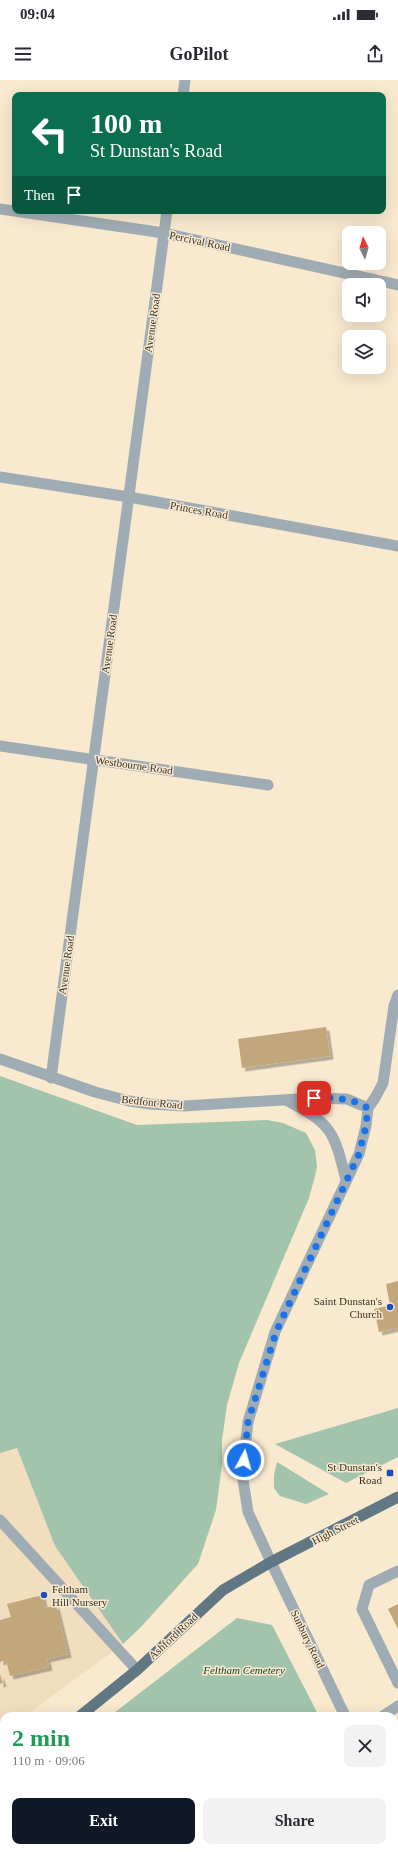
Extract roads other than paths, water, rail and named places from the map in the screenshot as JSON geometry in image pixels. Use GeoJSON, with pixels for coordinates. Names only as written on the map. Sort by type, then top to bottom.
{"type":"FeatureCollection","features":[{"type":"Feature","properties":{"kind":"main road","name":"High Street"},"geometry":{"type":"LineString","coordinates":[[272,1562],[398,1497]]}},
{"type":"Feature","properties":{"kind":"main road","name":"Ashford Road"},"geometry":{"type":"LineString","coordinates":[[85,1712],[137,1670],[223,1590],[272,1562]]}},
{"type":"Feature","properties":{"kind":"street"},"geometry":{"type":"LineString","coordinates":[[183,92],[185,80]]}},
{"type":"Feature","properties":{"kind":"street","name":"Percival Road"},"geometry":{"type":"LineString","coordinates":[[0,209],[12,211]]}},
{"type":"Feature","properties":{"kind":"street","name":"Percival Road"},"geometry":{"type":"LineString","coordinates":[[34,214],[164,233],[398,285]]}},
{"type":"Feature","properties":{"kind":"street","name":"Avenue Road"},"geometry":{"type":"LineString","coordinates":[[50,1078],[167,214]]}},
{"type":"Feature","properties":{"kind":"street","name":"Princes Road"},"geometry":{"type":"LineString","coordinates":[[0,477],[129,497],[398,546]]}},
{"type":"Feature","properties":{"kind":"street","name":"Westbourne Road"},"geometry":{"type":"LineString","coordinates":[[0,746],[268,785]]}},
{"type":"Feature","properties":{"kind":"street"},"geometry":{"type":"LineString","coordinates":[[272,1562],[248,1512],[242,1473],[248,1422],[276,1332],[359,1154],[366,1126],[368,1108],[376,1098],[383,1083],[394,1006],[398,995]]}},
{"type":"Feature","properties":{"kind":"street","name":"Bedfont Road"},"geometry":{"type":"LineString","coordinates":[[0,1059],[50,1078],[129,1101],[184,1106],[285,1100]]}},
{"type":"Feature","properties":{"kind":"street"},"geometry":{"type":"LineString","coordinates":[[285,1100],[314,1098],[347,1099],[368,1108]]}},
{"type":"Feature","properties":{"kind":"street"},"geometry":{"type":"LineString","coordinates":[[285,1100],[311,1113],[328,1128],[337,1145],[346,1180]]}},
{"type":"Feature","properties":{"kind":"street"},"geometry":{"type":"LineString","coordinates":[[0,1520],[137,1670]]}},
{"type":"Feature","properties":{"kind":"street","name":"Sunbury Road"},"geometry":{"type":"LineString","coordinates":[[272,1562],[343,1712]]}},
{"type":"Feature","properties":{"kind":"street"},"geometry":{"type":"LineString","coordinates":[[398,1571],[369,1585],[362,1610],[398,1684]]}},
{"type":"Feature","properties":{"kind":"street"},"geometry":{"type":"LineString","coordinates":[[389,1712],[398,1706]]}},
{"type":"Feature","properties":{"kind":"place","name":"Saint Dunstan's Church"},"geometry":{"type":"Point","coordinates":[390,1307]}},
{"type":"Feature","properties":{"kind":"place","name":"St Dunstan's Road"},"geometry":{"type":"Point","coordinates":[390,1473]}},
{"type":"Feature","properties":{"kind":"place","name":"Feltham Hill Nursery"},"geometry":{"type":"Point","coordinates":[44,1595]}},
{"type":"Feature","properties":{"kind":"park label","name":"Feltham Cemetery"},"geometry":{"type":"Point","coordinates":[244,1670]}}]}
